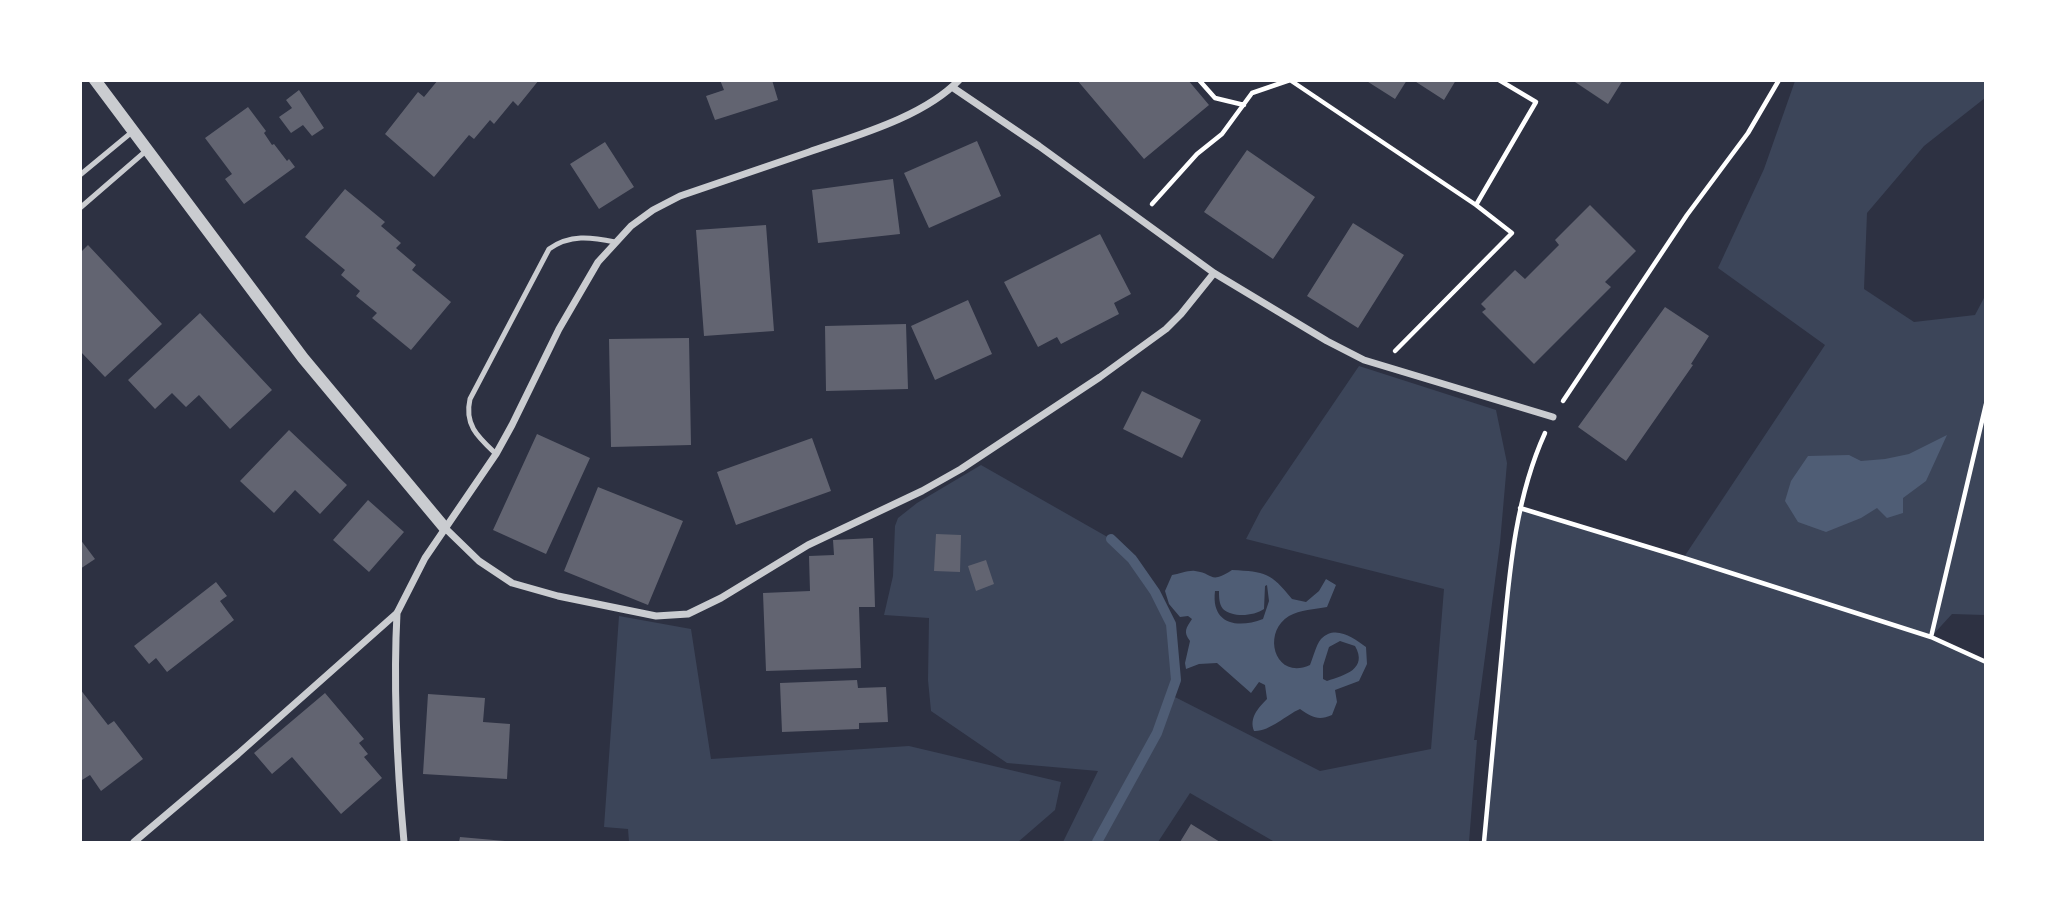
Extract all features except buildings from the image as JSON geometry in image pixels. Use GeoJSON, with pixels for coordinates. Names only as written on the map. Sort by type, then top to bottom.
{"type":"FeatureCollection","features":[{"type":"Feature","properties":{"kind":"street"},"geometry":{"type":"LineString","coordinates":[[95,80],[237,272],[328,389],[444,527],[479,561],[512,583],[558,596],[656,616],[688,614],[721,598],[808,545],[922,491],[961,469],[1100,377],[1166,329],[1214,273]]}},
{"type":"Feature","properties":{"kind":"street"},"geometry":{"type":"LineString","coordinates":[[134,842],[397,613],[444,527],[496,454],[582,286],[598,261],[631,226],[653,210],[680,196],[878,129],[918,109],[959,80]]}},
{"type":"Feature","properties":{"kind":"street"},"geometry":{"type":"LineString","coordinates":[[952,87],[1214,273],[1327,341],[1364,360],[1553,417]]}},
{"type":"Feature","properties":{"kind":"street"},"geometry":{"type":"LineString","coordinates":[[397,613],[395,729],[404,842]]}},
{"type":"Feature","properties":{"kind":"lane"},"geometry":{"type":"LineString","coordinates":[[80,175],[133,131]]}},
{"type":"Feature","properties":{"kind":"lane"},"geometry":{"type":"LineString","coordinates":[[80,208],[147,150]]}},
{"type":"Feature","properties":{"kind":"lane"},"geometry":{"type":"LineString","coordinates":[[496,454],[472,429],[468,419],[470,399],[549,249],[559,242],[586,236],[615,242]]}},
{"type":"Feature","properties":{"kind":"path"},"geometry":{"type":"LineString","coordinates":[[1199,80],[1215,98],[1244,105]]}},
{"type":"Feature","properties":{"kind":"path"},"geometry":{"type":"LineString","coordinates":[[1140,218],[1197,154],[1222,134],[1252,93],[1290,80],[1476,205],[1512,233],[1399,345],[1386,367]]}},
{"type":"Feature","properties":{"kind":"path"},"geometry":{"type":"LineString","coordinates":[[1476,205],[1536,102],[1499,80]]}},
{"type":"Feature","properties":{"kind":"path"},"geometry":{"type":"LineString","coordinates":[[1484,842],[1510,569],[1520,508],[1534,458],[1553,417],[1687,215],[1748,133],[1779,80]]}},
{"type":"Feature","properties":{"kind":"path"},"geometry":{"type":"LineString","coordinates":[[1931,637],[1986,404]]}},
{"type":"Feature","properties":{"kind":"path"},"geometry":{"type":"LineString","coordinates":[[1520,508],[1931,637],[1986,662]]}},
{"type":"Feature","properties":{"kind":"shaded area"},"geometry":{"type":"Polygon","coordinates":[[[1795,81],[1985,81],[1985,98],[1924,146],[1867,213],[1864,289],[1914,322],[1975,315],[1985,296],[1985,615],[1952,614],[1931,637],[1985,662],[1985,842],[1484,842],[1510,569],[1520,508],[1684,557],[1825,345],[1718,268],[1764,169],[1795,81]]]}},
{"type":"Feature","properties":{"kind":"shaded area"},"geometry":{"type":"Polygon","coordinates":[[[1359,366],[1496,410],[1507,463],[1500,543],[1474,740],[1477,740],[1469,842],[1273,842],[1190,793],[1158,842],[1063,842],[1098,771],[1007,763],[931,711],[928,680],[929,618],[884,615],[893,576],[895,526],[898,518],[917,503],[981,465],[1111,539],[1132,559],[1155,592],[1171,624],[1176,680],[1171,695],[1320,771],[1431,749],[1444,589],[1246,539],[1261,510],[1359,366]]]}},
{"type":"Feature","properties":{"kind":"shaded area"},"geometry":{"type":"Polygon","coordinates":[[[1947,435],[1926,481],[1903,498],[1903,513],[1887,518],[1877,508],[1861,518],[1826,532],[1798,522],[1785,501],[1791,481],[1808,456],[1849,455],[1861,461],[1885,459],[1909,454],[1947,435]]]}},
{"type":"Feature","properties":{"kind":"shaded area"},"geometry":{"type":"Polygon","coordinates":[[[1232,570],[1266,575],[1278,583],[1292,599],[1306,602],[1319,591],[1326,579],[1336,585],[1327,607],[1289,616],[1280,624],[1274,643],[1281,661],[1298,668],[1310,665],[1321,639],[1332,633],[1344,634],[1366,647],[1367,664],[1359,681],[1335,690],[1337,702],[1332,715],[1315,717],[1300,709],[1271,726],[1254,731],[1254,718],[1267,699],[1265,685],[1259,682],[1251,693],[1217,663],[1199,664],[1186,669],[1190,641],[1186,630],[1192,619],[1188,616],[1180,617],[1169,604],[1165,591],[1172,575],[1193,571],[1219,577],[1232,570]],[[1267,585],[1264,609],[1244,615],[1232,614],[1223,609],[1219,591],[1215,591],[1217,611],[1228,621],[1235,623],[1263,619],[1269,601],[1267,585]],[[1340,641],[1329,647],[1323,666],[1323,679],[1327,681],[1353,670],[1359,660],[1355,646],[1340,641]]]}},
{"type":"Feature","properties":{"kind":"shaded area"},"geometry":{"type":"Polygon","coordinates":[[[619,616],[691,629],[711,759],[909,746],[1061,782],[1055,810],[1018,842],[629,842],[628,829],[604,827],[619,616]]]}},
{"type":"Feature","properties":{"kind":"waterway"},"geometry":{"type":"LineString","coordinates":[[1097,842],[1157,733],[1176,680],[1171,624],[1155,592],[1132,559],[1111,539]]}}]}
